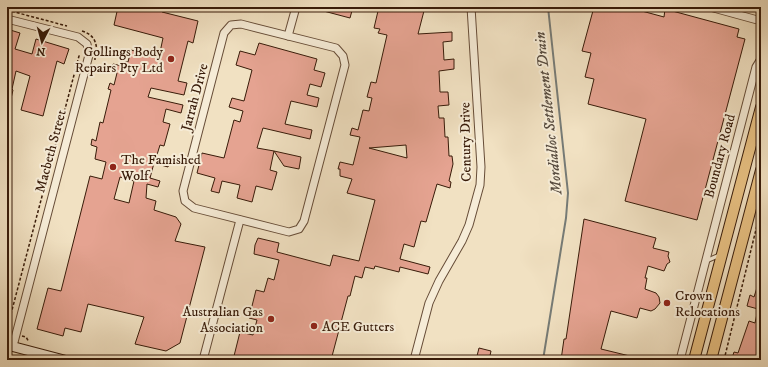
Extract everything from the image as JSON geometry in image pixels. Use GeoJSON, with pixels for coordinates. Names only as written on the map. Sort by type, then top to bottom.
{"type":"FeatureCollection","features":[{"type":"Feature","properties":{"kind":"main road","name":"Boundary Road"},"geometry":{"type":"LineString","coordinates":[[694,360],[761,107]]}},
{"type":"Feature","properties":{"kind":"main road"},"geometry":{"type":"LineString","coordinates":[[711,360],[761,170]]}},
{"type":"Feature","properties":{"kind":"street"},"geometry":{"type":"LineString","coordinates":[[288,36],[296,7]]}},
{"type":"Feature","properties":{"kind":"street","name":"Century Drive"},"geometry":{"type":"LineString","coordinates":[[414,360],[429,303],[466,233],[480,185],[481,162],[471,7]]}},
{"type":"Feature","properties":{"kind":"street"},"geometry":{"type":"LineString","coordinates":[[710,7],[761,21]]}},
{"type":"Feature","properties":{"kind":"street","name":"Macbeth Street"},"geometry":{"type":"LineString","coordinates":[[7,19],[78,37],[87,44],[88,59],[16,334],[10,346]]}},
{"type":"Feature","properties":{"kind":"street","name":"Jarrah Drive"},"geometry":{"type":"LineString","coordinates":[[241,24],[336,48],[343,56],[345,65],[304,221],[299,229],[289,232],[240,220],[194,208],[186,201],[183,191],[224,33],[231,25],[241,24]]}},
{"type":"Feature","properties":{"kind":"street","name":"Boundary Road"},"geometry":{"type":"LineString","coordinates":[[680,360],[756,67],[761,59]]}},
{"type":"Feature","properties":{"kind":"street"},"geometry":{"type":"LineString","coordinates":[[203,360],[240,220]]}},
{"type":"Feature","properties":{"kind":"street"},"geometry":{"type":"LineString","coordinates":[[10,346],[64,360]]}},
{"type":"Feature","properties":{"kind":"lane"},"geometry":{"type":"LineString","coordinates":[[706,261],[723,253]]}},
{"type":"Feature","properties":{"kind":"path"},"geometry":{"type":"LineString","coordinates":[[7,10],[68,26]]}},
{"type":"Feature","properties":{"kind":"path"},"geometry":{"type":"LineString","coordinates":[[7,329],[79,56],[88,59],[96,59],[97,46],[90,34],[80,30]]}},
{"type":"Feature","properties":{"kind":"path"},"geometry":{"type":"LineString","coordinates":[[724,360],[761,209]]}},
{"type":"Feature","properties":{"kind":"path"},"geometry":{"type":"LineString","coordinates":[[16,334],[26,337],[28,342],[35,344]]}},
{"type":"Feature","properties":{"kind":"path"},"geometry":{"type":"LineString","coordinates":[[7,356],[22,360]]}},
{"type":"Feature","properties":{"kind":"building"},"geometry":{"type":"Polygon","coordinates":[[[118,7],[163,7],[162,12],[198,21],[193,43],[188,41],[178,81],[187,83],[184,95],[151,88],[148,97],[183,105],[181,113],[166,109],[163,122],[170,124],[164,146],[160,145],[156,158],[169,162],[168,167],[154,163],[150,178],[160,181],[158,187],[147,184],[146,198],[156,201],[154,210],[176,217],[181,224],[175,241],[205,247],[180,343],[166,351],[135,344],[144,317],[88,304],[81,332],[65,328],[63,336],[37,329],[48,288],[61,291],[90,176],[102,179],[106,162],[95,159],[97,147],[91,145],[92,139],[96,141],[100,122],[103,123],[111,90],[108,89],[110,83],[114,85],[117,73],[111,71],[113,64],[122,66],[123,61],[128,62],[131,50],[159,57],[163,38],[114,25],[118,7]],[[120,177],[114,199],[129,203],[134,181],[120,177]]]}},
{"type":"Feature","properties":{"kind":"building"},"geometry":{"type":"Polygon","coordinates":[[[316,7],[353,7],[350,18],[316,9],[316,7]]]}},
{"type":"Feature","properties":{"kind":"building"},"geometry":{"type":"Polygon","coordinates":[[[385,7],[425,7],[418,34],[452,32],[452,41],[443,42],[444,60],[454,59],[454,69],[439,71],[440,92],[448,92],[449,105],[438,106],[439,118],[444,118],[445,137],[448,137],[449,156],[452,156],[453,164],[449,181],[451,182],[450,188],[437,184],[426,222],[421,221],[414,247],[404,244],[400,259],[430,267],[428,274],[400,267],[399,272],[375,266],[374,269],[365,267],[362,278],[355,276],[350,296],[348,296],[331,360],[290,360],[280,357],[279,360],[233,360],[240,332],[253,335],[257,320],[249,318],[256,290],[264,292],[268,278],[274,280],[279,260],[254,254],[255,245],[258,238],[279,243],[277,252],[330,266],[333,255],[359,261],[375,200],[347,193],[352,179],[340,176],[340,169],[338,169],[340,162],[353,165],[360,137],[350,135],[352,128],[358,130],[363,110],[369,111],[372,98],[367,97],[371,82],[376,83],[387,35],[378,33],[380,29],[374,28],[378,11],[385,9],[385,7]],[[406,145],[369,148],[407,158],[406,145]]]}},
{"type":"Feature","properties":{"kind":"building"},"geometry":{"type":"Polygon","coordinates":[[[594,7],[627,7],[664,17],[665,9],[739,29],[737,37],[745,39],[697,220],[625,201],[646,119],[588,104],[594,79],[585,77],[591,53],[582,51],[594,7]]]}},
{"type":"Feature","properties":{"kind":"building"},"geometry":{"type":"Polygon","coordinates":[[[7,29],[20,33],[15,49],[32,54],[36,39],[69,49],[64,64],[57,61],[43,116],[21,110],[30,76],[16,71],[9,107],[7,107],[7,29]]]}},
{"type":"Feature","properties":{"kind":"building"},"geometry":{"type":"Polygon","coordinates":[[[259,43],[317,59],[314,70],[325,73],[321,87],[310,84],[307,95],[319,98],[317,107],[291,101],[285,124],[312,130],[310,139],[263,128],[257,148],[274,151],[270,170],[277,172],[272,190],[256,186],[252,202],[237,198],[240,185],[222,181],[219,193],[211,191],[215,178],[197,173],[202,153],[224,158],[234,120],[240,122],[243,111],[229,107],[232,98],[244,101],[252,70],[236,65],[240,51],[255,55],[259,43]]]}},
{"type":"Feature","properties":{"kind":"building"},"geometry":{"type":"Polygon","coordinates":[[[274,151],[301,157],[299,169],[284,166],[274,151]]]}},
{"type":"Feature","properties":{"kind":"building"},"geometry":{"type":"Polygon","coordinates":[[[584,219],[656,238],[653,248],[669,252],[668,256],[670,262],[667,264],[664,271],[648,266],[645,278],[647,278],[645,289],[656,293],[659,297],[660,303],[655,309],[651,311],[640,308],[637,318],[611,311],[601,349],[638,358],[637,360],[561,360],[564,339],[566,339],[584,219]]]}},
{"type":"Feature","properties":{"kind":"building"},"geometry":{"type":"Polygon","coordinates":[[[760,278],[761,357],[759,360],[737,360],[732,358],[734,352],[738,353],[749,321],[755,323],[758,309],[747,306],[750,295],[754,297],[760,278]]]}},
{"type":"Feature","properties":{"kind":"building"},"geometry":{"type":"Polygon","coordinates":[[[479,348],[491,351],[489,360],[476,360],[479,348]]]}},
{"type":"Feature","properties":{"kind":"waterway","name":"Mordialloc Settlement Drain"},"geometry":{"type":"LineString","coordinates":[[543,360],[566,218],[568,193],[548,7]]}},
{"type":"Feature","properties":{"kind":"place","name":"Gollings Body Repairs Pty Ltd"},"geometry":{"type":"Point","coordinates":[171,59]}},
{"type":"Feature","properties":{"kind":"place","name":"The Famished Wolf"},"geometry":{"type":"Point","coordinates":[113,167]}},
{"type":"Feature","properties":{"kind":"place","name":"Crown Relocations"},"geometry":{"type":"Point","coordinates":[667,303]}},
{"type":"Feature","properties":{"kind":"place","name":"Australian Gas Association"},"geometry":{"type":"Point","coordinates":[271,319]}},
{"type":"Feature","properties":{"kind":"place","name":"ACE Gutters"},"geometry":{"type":"Point","coordinates":[314,326]}}]}
